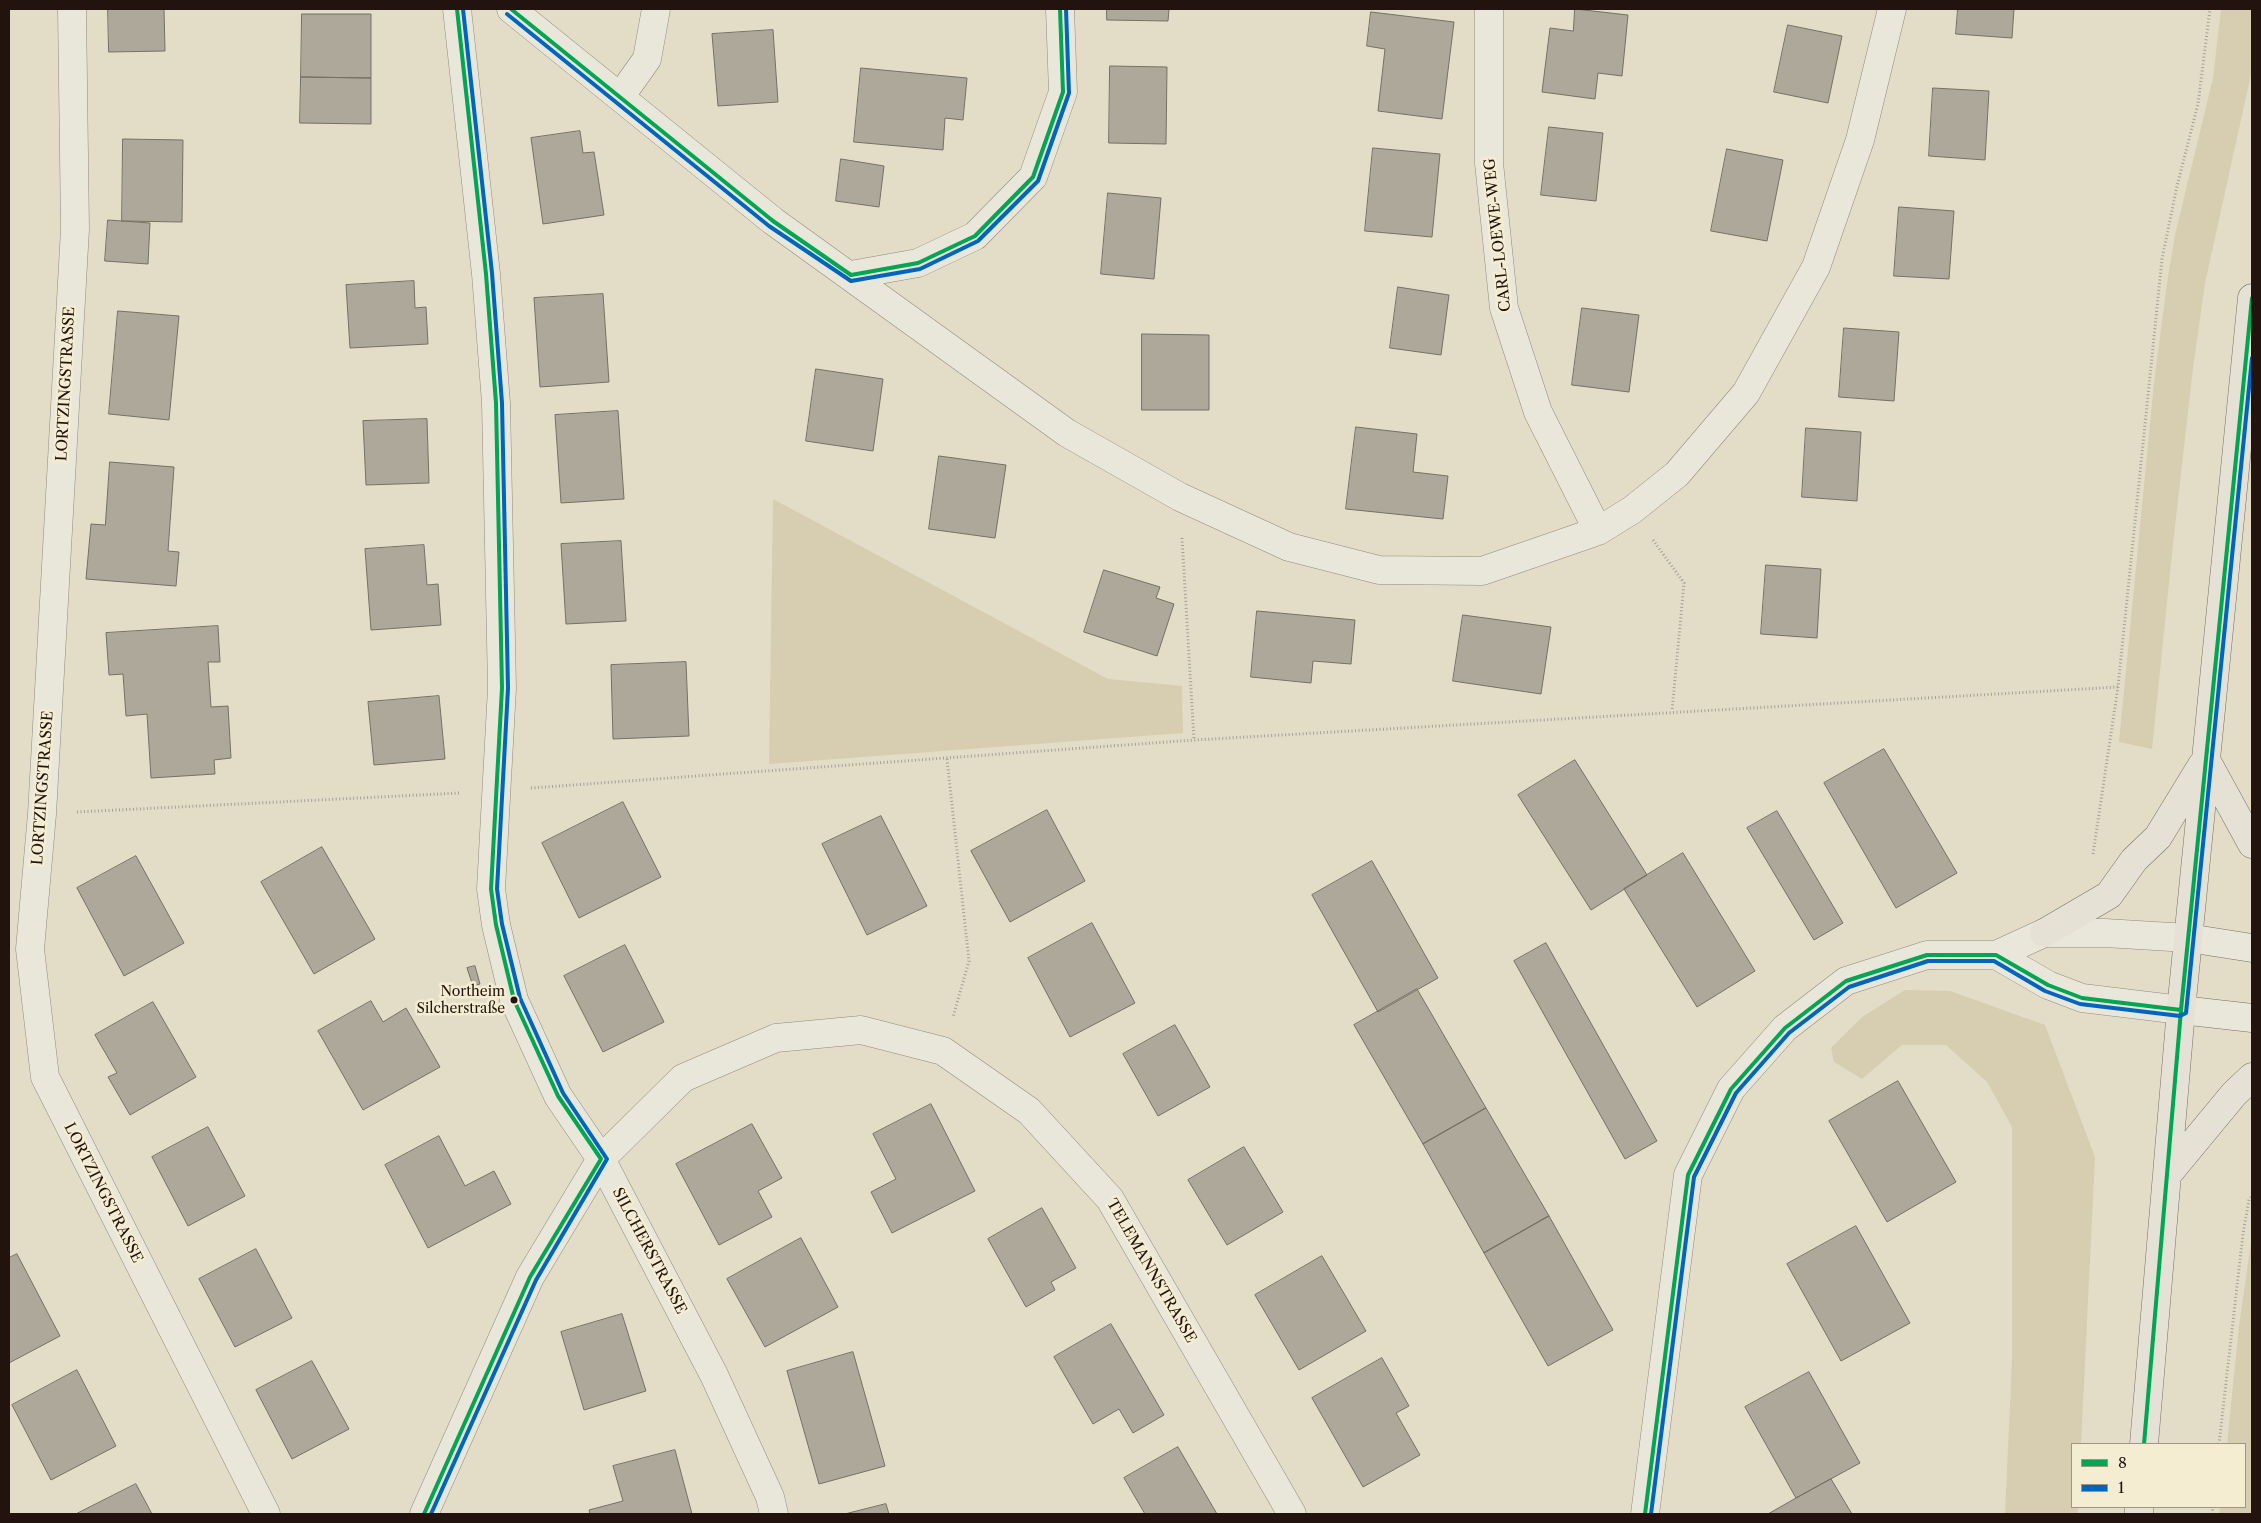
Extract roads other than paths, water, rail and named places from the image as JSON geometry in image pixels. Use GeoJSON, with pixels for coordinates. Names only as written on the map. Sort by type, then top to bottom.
{"type":"FeatureCollection","features":[{"type":"Feature","properties":{"kind":"main road"},"geometry":{"type":"LineString","coordinates":[[2144,1443],[2181,1010],[2252,298]]}},
{"type":"Feature","properties":{"kind":"main road"},"geometry":{"type":"LineString","coordinates":[[2206,760],[2252,844]]}},
{"type":"Feature","properties":{"kind":"main road"},"geometry":{"type":"LineString","coordinates":[[2044,933],[2109,895],[2134,860],[2158,837],[2206,760]]}},
{"type":"Feature","properties":{"kind":"main road"},"geometry":{"type":"LineString","coordinates":[[2166,1175],[2234,1094],[2252,1077]]}},
{"type":"Feature","properties":{"kind":"street","name":"LORTZINGSTRASSE"},"geometry":{"type":"LineString","coordinates":[[72,9],[75,229],[42,814],[30,950],[45,1077],[266,1514]]}},
{"type":"Feature","properties":{"kind":"street","name":"SILCHERSTRASSE"},"geometry":{"type":"LineString","coordinates":[[456,9],[486,274],[496,403],[502,688],[491,890],[496,925],[514,1000],[558,1096],[601,1159],[714,1375],[770,1497],[774,1514]]}},
{"type":"Feature","properties":{"kind":"street"},"geometry":{"type":"LineString","coordinates":[[511,9],[773,221],[851,275],[1067,432],[1180,497],[1289,547],[1379,570],[1482,571],[1598,532],[1632,510],[1677,474],[1746,393],[1816,267],[1860,140],[1892,9]]}},
{"type":"Feature","properties":{"kind":"street"},"geometry":{"type":"LineString","coordinates":[[620,97],[647,60],[656,9]]}},
{"type":"Feature","properties":{"kind":"street"},"geometry":{"type":"LineString","coordinates":[[851,275],[918,262],[975,236],[1033,177],[1063,92],[1060,9]]}},
{"type":"Feature","properties":{"kind":"street","name":"CARL-LOEWE-WEG"},"geometry":{"type":"LineString","coordinates":[[1490,9],[1489,163],[1504,308],[1538,412],[1598,532]]}},
{"type":"Feature","properties":{"kind":"street"},"geometry":{"type":"LineString","coordinates":[[1645,1514],[1688,1175],[1731,1089],[1784,1028],[1846,981],[1927,955],[1996,955],[2044,933],[2188,938],[2252,948]]}},
{"type":"Feature","properties":{"kind":"street"},"geometry":{"type":"LineString","coordinates":[[1996,955],[2048,985],[2082,998],[2252,1018]]}},
{"type":"Feature","properties":{"kind":"street","name":"TELEMANNSTRASSE"},"geometry":{"type":"LineString","coordinates":[[424,1514],[530,1277],[601,1159],[684,1078],[776,1038],[861,1030],[943,1051],[1029,1111],[1110,1199],[1292,1514]]}},
{"type":"Feature","properties":{"kind":"place","name":"Northeim Silcherstraße"},"geometry":{"type":"Point","coordinates":[514,1000]}}]}
